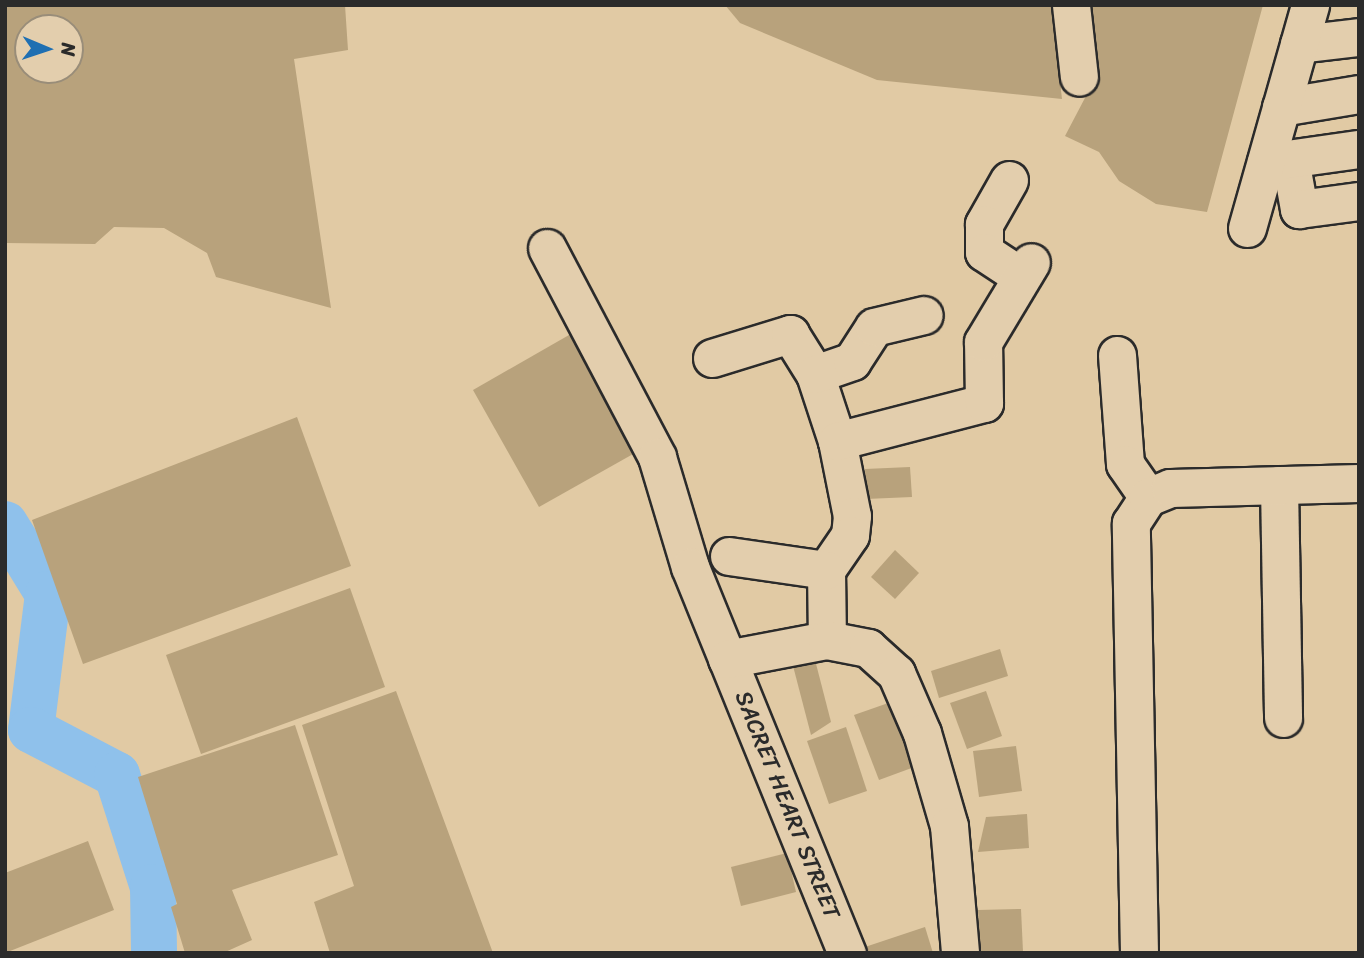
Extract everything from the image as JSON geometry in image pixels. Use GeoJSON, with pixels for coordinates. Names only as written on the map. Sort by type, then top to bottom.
{"type":"FeatureCollection","features":[{"type":"Feature","properties":{"kind":"street"},"geometry":{"type":"LineString","coordinates":[[1071,5],[1079,77]]}},
{"type":"Feature","properties":{"kind":"street"},"geometry":{"type":"LineString","coordinates":[[1247,228],[1278,160],[1281,107],[1310,5]]}},
{"type":"Feature","properties":{"kind":"street"},"geometry":{"type":"LineString","coordinates":[[1299,44],[1359,37]]}},
{"type":"Feature","properties":{"kind":"street"},"geometry":{"type":"LineString","coordinates":[[1281,107],[1359,94]]}},
{"type":"Feature","properties":{"kind":"street"},"geometry":{"type":"LineString","coordinates":[[1278,160],[1359,149]]}},
{"type":"Feature","properties":{"kind":"street"},"geometry":{"type":"LineString","coordinates":[[1278,160],[1299,209],[1359,201]]}},
{"type":"Feature","properties":{"kind":"street"},"geometry":{"type":"LineString","coordinates":[[837,441],[984,402],[980,351],[1026,270],[984,252],[984,223],[1009,180]]}},
{"type":"Feature","properties":{"kind":"street","name":"SACRET HEART STREET"},"geometry":{"type":"LineString","coordinates":[[547,248],[657,457],[690,567],[847,953]]}},
{"type":"Feature","properties":{"kind":"street"},"geometry":{"type":"LineString","coordinates":[[815,374],[852,361],[874,327],[924,316]]}},
{"type":"Feature","properties":{"kind":"street"},"geometry":{"type":"LineString","coordinates":[[712,358],[790,334],[815,374],[837,441],[852,516],[850,535],[827,570],[827,640]]}},
{"type":"Feature","properties":{"kind":"street"},"geometry":{"type":"LineString","coordinates":[[1118,355],[1125,464],[1148,497]]}},
{"type":"Feature","properties":{"kind":"street"},"geometry":{"type":"LineString","coordinates":[[1139,953],[1131,523],[1148,497],[1170,488],[1359,483]]}},
{"type":"Feature","properties":{"kind":"street"},"geometry":{"type":"LineString","coordinates":[[1279,485],[1283,718]]}},
{"type":"Feature","properties":{"kind":"street"},"geometry":{"type":"LineString","coordinates":[[729,556],[827,570]]}},
{"type":"Feature","properties":{"kind":"street"},"geometry":{"type":"LineString","coordinates":[[727,659],[827,640],[867,648],[896,673],[922,733],[949,826],[960,953]]}},
{"type":"Feature","properties":{"kind":"building"},"geometry":{"type":"Polygon","coordinates":[[[5,5],[345,5],[348,50],[294,59],[331,308],[216,277],[207,253],[164,228],[114,227],[95,244],[5,243],[5,5]]]}},
{"type":"Feature","properties":{"kind":"building"},"geometry":{"type":"Polygon","coordinates":[[[725,5],[1051,5],[1062,99],[877,80],[740,23],[725,5]]]}},
{"type":"Feature","properties":{"kind":"building"},"geometry":{"type":"Polygon","coordinates":[[[1089,5],[1263,5],[1207,212],[1156,204],[1119,181],[1099,152],[1065,136],[1097,75],[1089,5]]]}},
{"type":"Feature","properties":{"kind":"building"},"geometry":{"type":"Polygon","coordinates":[[[576,331],[642,449],[539,507],[473,390],[576,331]]]}},
{"type":"Feature","properties":{"kind":"building"},"geometry":{"type":"Polygon","coordinates":[[[297,417],[351,566],[83,664],[32,520],[297,417]]]}},
{"type":"Feature","properties":{"kind":"building"},"geometry":{"type":"Polygon","coordinates":[[[910,467],[912,497],[866,499],[865,469],[910,467]]]}},
{"type":"Feature","properties":{"kind":"building"},"geometry":{"type":"Polygon","coordinates":[[[895,550],[919,573],[895,599],[871,577],[895,550]]]}},
{"type":"Feature","properties":{"kind":"building"},"geometry":{"type":"Polygon","coordinates":[[[350,588],[385,687],[201,754],[166,655],[350,588]]]}},
{"type":"Feature","properties":{"kind":"building"},"geometry":{"type":"Polygon","coordinates":[[[1000,649],[1008,676],[939,698],[931,671],[1000,649]]]}},
{"type":"Feature","properties":{"kind":"building"},"geometry":{"type":"Polygon","coordinates":[[[814,656],[831,722],[811,735],[792,662],[814,656]]]}},
{"type":"Feature","properties":{"kind":"building"},"geometry":{"type":"Polygon","coordinates":[[[396,691],[493,953],[330,953],[314,902],[354,886],[302,725],[396,691]]]}},
{"type":"Feature","properties":{"kind":"building"},"geometry":{"type":"Polygon","coordinates":[[[986,691],[1002,736],[967,749],[950,703],[986,691]]]}},
{"type":"Feature","properties":{"kind":"building"},"geometry":{"type":"Polygon","coordinates":[[[894,701],[917,766],[879,780],[854,715],[894,701]]]}},
{"type":"Feature","properties":{"kind":"building"},"geometry":{"type":"Polygon","coordinates":[[[295,725],[338,855],[232,890],[252,940],[223,953],[185,953],[171,907],[177,904],[138,777],[295,725]]]}},
{"type":"Feature","properties":{"kind":"building"},"geometry":{"type":"Polygon","coordinates":[[[846,727],[867,791],[829,804],[807,741],[846,727]]]}},
{"type":"Feature","properties":{"kind":"building"},"geometry":{"type":"Polygon","coordinates":[[[1016,746],[1022,791],[979,797],[973,751],[1016,746]]]}},
{"type":"Feature","properties":{"kind":"building"},"geometry":{"type":"Polygon","coordinates":[[[1027,814],[1029,848],[978,852],[986,817],[1027,814]]]}},
{"type":"Feature","properties":{"kind":"building"},"geometry":{"type":"Polygon","coordinates":[[[88,841],[114,910],[5,953],[5,873],[88,841]]]}},
{"type":"Feature","properties":{"kind":"building"},"geometry":{"type":"Polygon","coordinates":[[[787,853],[796,892],[741,906],[731,867],[787,853]]]}},
{"type":"Feature","properties":{"kind":"building"},"geometry":{"type":"Polygon","coordinates":[[[1021,909],[1023,952],[980,953],[978,910],[1021,909]]]}},
{"type":"Feature","properties":{"kind":"building"},"geometry":{"type":"Polygon","coordinates":[[[925,927],[933,953],[863,953],[862,948],[925,927]]]}},
{"type":"Feature","properties":{"kind":"waterway"},"geometry":{"type":"LineString","coordinates":[[5,524],[48,594],[31,730],[117,775],[153,887],[154,953]]}}]}
